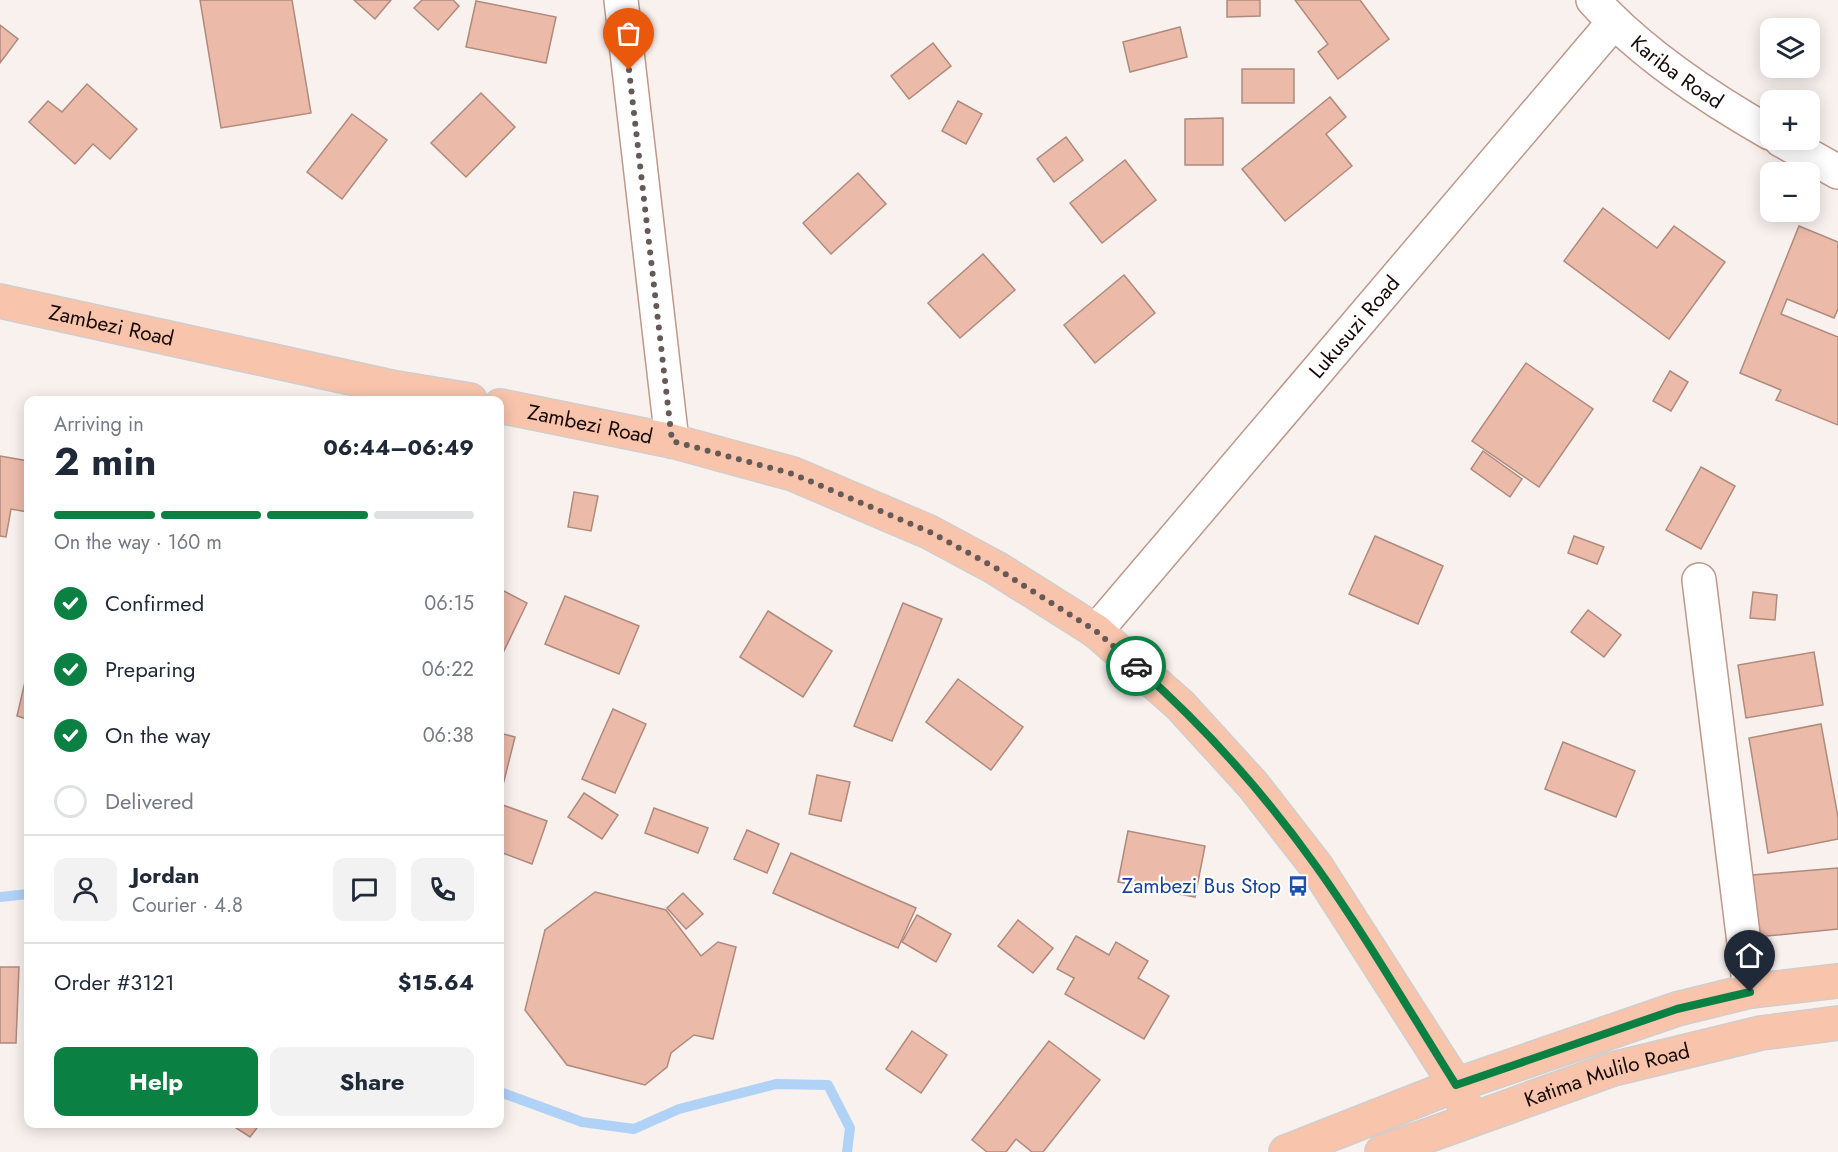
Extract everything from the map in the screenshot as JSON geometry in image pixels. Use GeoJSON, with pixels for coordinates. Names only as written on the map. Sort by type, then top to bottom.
{"type":"FeatureCollection","features":[{"type":"Feature","properties":{"kind":"main road","name":"Zambezi Road"},"geometry":{"type":"LineString","coordinates":[[0,301],[396,388],[445,396]]}},
{"type":"Feature","properties":{"kind":"main road","name":"Zambezi Road"},"geometry":{"type":"LineString","coordinates":[[504,407],[672,441],[793,474],[930,532],[996,568],[1096,631],[1180,705],[1253,785],[1316,866],[1456,1085],[1470,1118]]}},
{"type":"Feature","properties":{"kind":"main road","name":"Katima Mulilo Road"},"geometry":{"type":"LineString","coordinates":[[1286,1152],[1456,1085],[1677,1009],[1750,992],[1838,981]]}},
{"type":"Feature","properties":{"kind":"main road","name":"Katima Mulilo Road"},"geometry":{"type":"LineString","coordinates":[[1382,1152],[1470,1118],[1613,1069],[1761,1033],[1838,1023]]}},
{"type":"Feature","properties":{"kind":"street"},"geometry":{"type":"LineString","coordinates":[[621,0],[672,441]]}},
{"type":"Feature","properties":{"kind":"street","name":"Kariba Road"},"geometry":{"type":"LineString","coordinates":[[1603,11],[1714,101],[1760,127]]}},
{"type":"Feature","properties":{"kind":"street","name":"Lukusuzi Road"},"geometry":{"type":"LineString","coordinates":[[1096,631],[1603,11]]}},
{"type":"Feature","properties":{"kind":"street"},"geometry":{"type":"LineString","coordinates":[[1799,150],[1838,172]]}},
{"type":"Feature","properties":{"kind":"street"},"geometry":{"type":"LineString","coordinates":[[1699,580],[1750,992]]}},
{"type":"Feature","properties":{"kind":"building"},"geometry":{"type":"Polygon","coordinates":[[[200,0],[292,0],[311,113],[221,128],[200,0]]]}},
{"type":"Feature","properties":{"kind":"building"},"geometry":{"type":"Polygon","coordinates":[[[354,0],[391,0],[375,19],[354,0]]]}},
{"type":"Feature","properties":{"kind":"building"},"geometry":{"type":"Polygon","coordinates":[[[422,0],[453,0],[459,6],[438,30],[414,8],[422,0]]]}},
{"type":"Feature","properties":{"kind":"building"},"geometry":{"type":"Polygon","coordinates":[[[1227,0],[1260,0],[1260,16],[1227,17],[1227,0]]]}},
{"type":"Feature","properties":{"kind":"building"},"geometry":{"type":"Polygon","coordinates":[[[1295,0],[1360,0],[1389,39],[1338,79],[1318,52],[1328,44],[1295,0]]]}},
{"type":"Feature","properties":{"kind":"building"},"geometry":{"type":"Polygon","coordinates":[[[476,1],[556,17],[546,63],[466,47],[476,1]]]}},
{"type":"Feature","properties":{"kind":"building"},"geometry":{"type":"Polygon","coordinates":[[[0,25],[18,39],[0,63],[0,25]]]}},
{"type":"Feature","properties":{"kind":"building"},"geometry":{"type":"Polygon","coordinates":[[[1180,27],[1187,57],[1130,72],[1123,42],[1180,27]]]}},
{"type":"Feature","properties":{"kind":"building"},"geometry":{"type":"Polygon","coordinates":[[[933,43],[951,66],[909,99],[891,76],[933,43]]]}},
{"type":"Feature","properties":{"kind":"building"},"geometry":{"type":"Polygon","coordinates":[[[1242,69],[1294,69],[1294,103],[1242,103],[1242,69]]]}},
{"type":"Feature","properties":{"kind":"building"},"geometry":{"type":"Polygon","coordinates":[[[87,84],[137,129],[110,159],[93,144],[75,164],[29,122],[48,101],[62,112],[87,84]]]}},
{"type":"Feature","properties":{"kind":"building"},"geometry":{"type":"Polygon","coordinates":[[[481,93],[515,127],[466,177],[431,143],[481,93]]]}},
{"type":"Feature","properties":{"kind":"building"},"geometry":{"type":"Polygon","coordinates":[[[1330,97],[1346,117],[1326,134],[1352,166],[1285,221],[1242,169],[1330,97]]]}},
{"type":"Feature","properties":{"kind":"building"},"geometry":{"type":"Polygon","coordinates":[[[958,101],[982,114],[966,144],[942,131],[958,101]]]}},
{"type":"Feature","properties":{"kind":"building"},"geometry":{"type":"Polygon","coordinates":[[[352,114],[387,140],[342,199],[307,172],[352,114]]]}},
{"type":"Feature","properties":{"kind":"building"},"geometry":{"type":"Polygon","coordinates":[[[1223,118],[1223,165],[1185,165],[1185,119],[1223,118]]]}},
{"type":"Feature","properties":{"kind":"building"},"geometry":{"type":"Polygon","coordinates":[[[1066,137],[1083,160],[1054,182],[1037,159],[1066,137]]]}},
{"type":"Feature","properties":{"kind":"building"},"geometry":{"type":"Polygon","coordinates":[[[1125,160],[1156,200],[1102,243],[1070,203],[1125,160]]]}},
{"type":"Feature","properties":{"kind":"building"},"geometry":{"type":"Polygon","coordinates":[[[858,173],[886,204],[831,254],[803,223],[858,173]]]}},
{"type":"Feature","properties":{"kind":"building"},"geometry":{"type":"Polygon","coordinates":[[[1603,208],[1657,248],[1674,226],[1725,262],[1669,339],[1564,261],[1603,208]]]}},
{"type":"Feature","properties":{"kind":"building"},"geometry":{"type":"Polygon","coordinates":[[[1799,226],[1838,242],[1838,309],[1834,318],[1787,299],[1781,314],[1838,337],[1838,425],[1776,400],[1781,390],[1740,373],[1799,226]]]}},
{"type":"Feature","properties":{"kind":"building"},"geometry":{"type":"Polygon","coordinates":[[[983,254],[1015,290],[960,338],[928,303],[983,254]]]}},
{"type":"Feature","properties":{"kind":"building"},"geometry":{"type":"Polygon","coordinates":[[[1124,275],[1155,313],[1095,363],[1064,325],[1124,275]]]}},
{"type":"Feature","properties":{"kind":"building"},"geometry":{"type":"Polygon","coordinates":[[[1526,363],[1593,409],[1539,487],[1472,441],[1526,363]]]}},
{"type":"Feature","properties":{"kind":"building"},"geometry":{"type":"Polygon","coordinates":[[[1670,371],[1688,382],[1671,411],[1653,401],[1670,371]]]}},
{"type":"Feature","properties":{"kind":"building"},"geometry":{"type":"Polygon","coordinates":[[[1483,451],[1522,479],[1510,497],[1471,469],[1483,451]]]}},
{"type":"Feature","properties":{"kind":"building"},"geometry":{"type":"Polygon","coordinates":[[[0,456],[24,460],[24,511],[11,509],[6,537],[0,536],[0,456]]]}},
{"type":"Feature","properties":{"kind":"building"},"geometry":{"type":"Polygon","coordinates":[[[1701,467],[1735,486],[1701,549],[1666,530],[1701,467]]]}},
{"type":"Feature","properties":{"kind":"building"},"geometry":{"type":"Polygon","coordinates":[[[574,492],[598,496],[591,531],[568,527],[574,492]]]}},
{"type":"Feature","properties":{"kind":"building"},"geometry":{"type":"Polygon","coordinates":[[[1375,536],[1443,566],[1418,624],[1349,594],[1375,536]]]}},
{"type":"Feature","properties":{"kind":"building"},"geometry":{"type":"Polygon","coordinates":[[[1574,536],[1604,547],[1597,564],[1568,553],[1574,536]]]}},
{"type":"Feature","properties":{"kind":"building"},"geometry":{"type":"Polygon","coordinates":[[[504,591],[527,603],[504,651],[504,591]]]}},
{"type":"Feature","properties":{"kind":"building"},"geometry":{"type":"Polygon","coordinates":[[[1753,592],[1777,595],[1775,620],[1750,618],[1753,592]]]}},
{"type":"Feature","properties":{"kind":"building"},"geometry":{"type":"Polygon","coordinates":[[[565,596],[639,626],[619,674],[545,644],[565,596]]]}},
{"type":"Feature","properties":{"kind":"building"},"geometry":{"type":"Polygon","coordinates":[[[903,603],[942,619],[892,741],[854,726],[903,603]]]}},
{"type":"Feature","properties":{"kind":"building"},"geometry":{"type":"Polygon","coordinates":[[[1588,610],[1621,635],[1604,657],[1571,632],[1588,610]]]}},
{"type":"Feature","properties":{"kind":"building"},"geometry":{"type":"Polygon","coordinates":[[[768,611],[832,651],[803,697],[740,657],[768,611]]]}},
{"type":"Feature","properties":{"kind":"building"},"geometry":{"type":"Polygon","coordinates":[[[1814,652],[1823,705],[1746,718],[1738,665],[1814,652]]]}},
{"type":"Feature","properties":{"kind":"building"},"geometry":{"type":"Polygon","coordinates":[[[958,679],[1023,727],[991,770],[926,722],[958,679]]]}},
{"type":"Feature","properties":{"kind":"building"},"geometry":{"type":"Polygon","coordinates":[[[24,686],[24,718],[17,716],[24,686]]]}},
{"type":"Feature","properties":{"kind":"building"},"geometry":{"type":"Polygon","coordinates":[[[613,709],[646,724],[615,793],[582,779],[613,709]]]}},
{"type":"Feature","properties":{"kind":"building"},"geometry":{"type":"Polygon","coordinates":[[[1821,724],[1838,817],[1838,839],[1768,853],[1749,738],[1821,724]]]}},
{"type":"Feature","properties":{"kind":"building"},"geometry":{"type":"Polygon","coordinates":[[[504,734],[515,737],[504,781],[504,734]]]}},
{"type":"Feature","properties":{"kind":"building"},"geometry":{"type":"Polygon","coordinates":[[[1563,742],[1635,771],[1616,817],[1545,789],[1563,742]]]}},
{"type":"Feature","properties":{"kind":"building"},"geometry":{"type":"Polygon","coordinates":[[[817,775],[850,782],[841,821],[809,814],[817,775]]]}},
{"type":"Feature","properties":{"kind":"building"},"geometry":{"type":"Polygon","coordinates":[[[584,793],[618,815],[602,839],[568,817],[584,793]]]}},
{"type":"Feature","properties":{"kind":"building"},"geometry":{"type":"Polygon","coordinates":[[[504,805],[547,821],[532,864],[504,854],[504,805]]]}},
{"type":"Feature","properties":{"kind":"building"},"geometry":{"type":"Polygon","coordinates":[[[654,808],[708,828],[698,853],[645,833],[654,808]]]}},
{"type":"Feature","properties":{"kind":"building"},"geometry":{"type":"Polygon","coordinates":[[[747,830],[779,844],[767,873],[734,859],[747,830]]]}},
{"type":"Feature","properties":{"kind":"building"},"geometry":{"type":"Polygon","coordinates":[[[1128,831],[1205,846],[1195,897],[1118,882],[1128,831]]]}},
{"type":"Feature","properties":{"kind":"building"},"geometry":{"type":"Polygon","coordinates":[[[791,853],[916,908],[898,948],[773,893],[791,853]]]}},
{"type":"Feature","properties":{"kind":"building"},"geometry":{"type":"Polygon","coordinates":[[[1838,868],[1838,929],[1757,937],[1752,875],[1838,868]]]}},
{"type":"Feature","properties":{"kind":"building"},"geometry":{"type":"Polygon","coordinates":[[[595,892],[666,910],[701,956],[718,942],[736,947],[713,1039],[694,1035],[671,1053],[667,1067],[645,1085],[567,1065],[525,1010],[545,930],[595,892]]]}},
{"type":"Feature","properties":{"kind":"building"},"geometry":{"type":"Polygon","coordinates":[[[683,893],[703,914],[686,929],[667,908],[683,893]]]}},
{"type":"Feature","properties":{"kind":"building"},"geometry":{"type":"Polygon","coordinates":[[[917,915],[951,934],[936,962],[902,942],[917,915]]]}},
{"type":"Feature","properties":{"kind":"building"},"geometry":{"type":"Polygon","coordinates":[[[1018,920],[1053,948],[1033,973],[998,946],[1018,920]]]}},
{"type":"Feature","properties":{"kind":"building"},"geometry":{"type":"Polygon","coordinates":[[[1076,936],[1109,955],[1116,942],[1148,961],[1138,978],[1169,996],[1144,1039],[1065,994],[1074,978],[1057,969],[1076,936]]]}},
{"type":"Feature","properties":{"kind":"building"},"geometry":{"type":"Polygon","coordinates":[[[0,967],[19,967],[16,1043],[0,1043],[0,967]]]}},
{"type":"Feature","properties":{"kind":"building"},"geometry":{"type":"Polygon","coordinates":[[[912,1031],[947,1055],[921,1093],[886,1069],[912,1031]]]}},
{"type":"Feature","properties":{"kind":"building"},"geometry":{"type":"Polygon","coordinates":[[[1049,1041],[1100,1080],[1043,1152],[1032,1152],[1016,1139],[1006,1152],[987,1152],[972,1140],[1049,1041]]]}},
{"type":"Feature","properties":{"kind":"building"},"geometry":{"type":"Polygon","coordinates":[[[236,1128],[257,1128],[250,1137],[236,1128]]]}},
{"type":"Feature","properties":{"kind":"waterway"},"geometry":{"type":"LineString","coordinates":[[0,897],[24,894]]}},
{"type":"Feature","properties":{"kind":"waterway"},"geometry":{"type":"LineString","coordinates":[[504,1093],[582,1122],[634,1129],[679,1109],[776,1084],[828,1085],[850,1128],[847,1152]]}},
{"type":"Feature","properties":{"kind":"way so far"},"geometry":{"type":"LineString","coordinates":[[629,70],[672,441],[793,474],[930,532],[996,568],[1096,631],[1136,666]]}},
{"type":"Feature","properties":{"kind":"place","name":"Zambezi Bus Stop"},"geometry":{"type":"Point","coordinates":[1298,886]}},
{"type":"Feature","properties":{"kind":"route"},"geometry":{"type":"LineString","coordinates":[[1136,666],[1180,705],[1253,785],[1316,866],[1456,1085],[1677,1009],[1750,992]]}}]}
